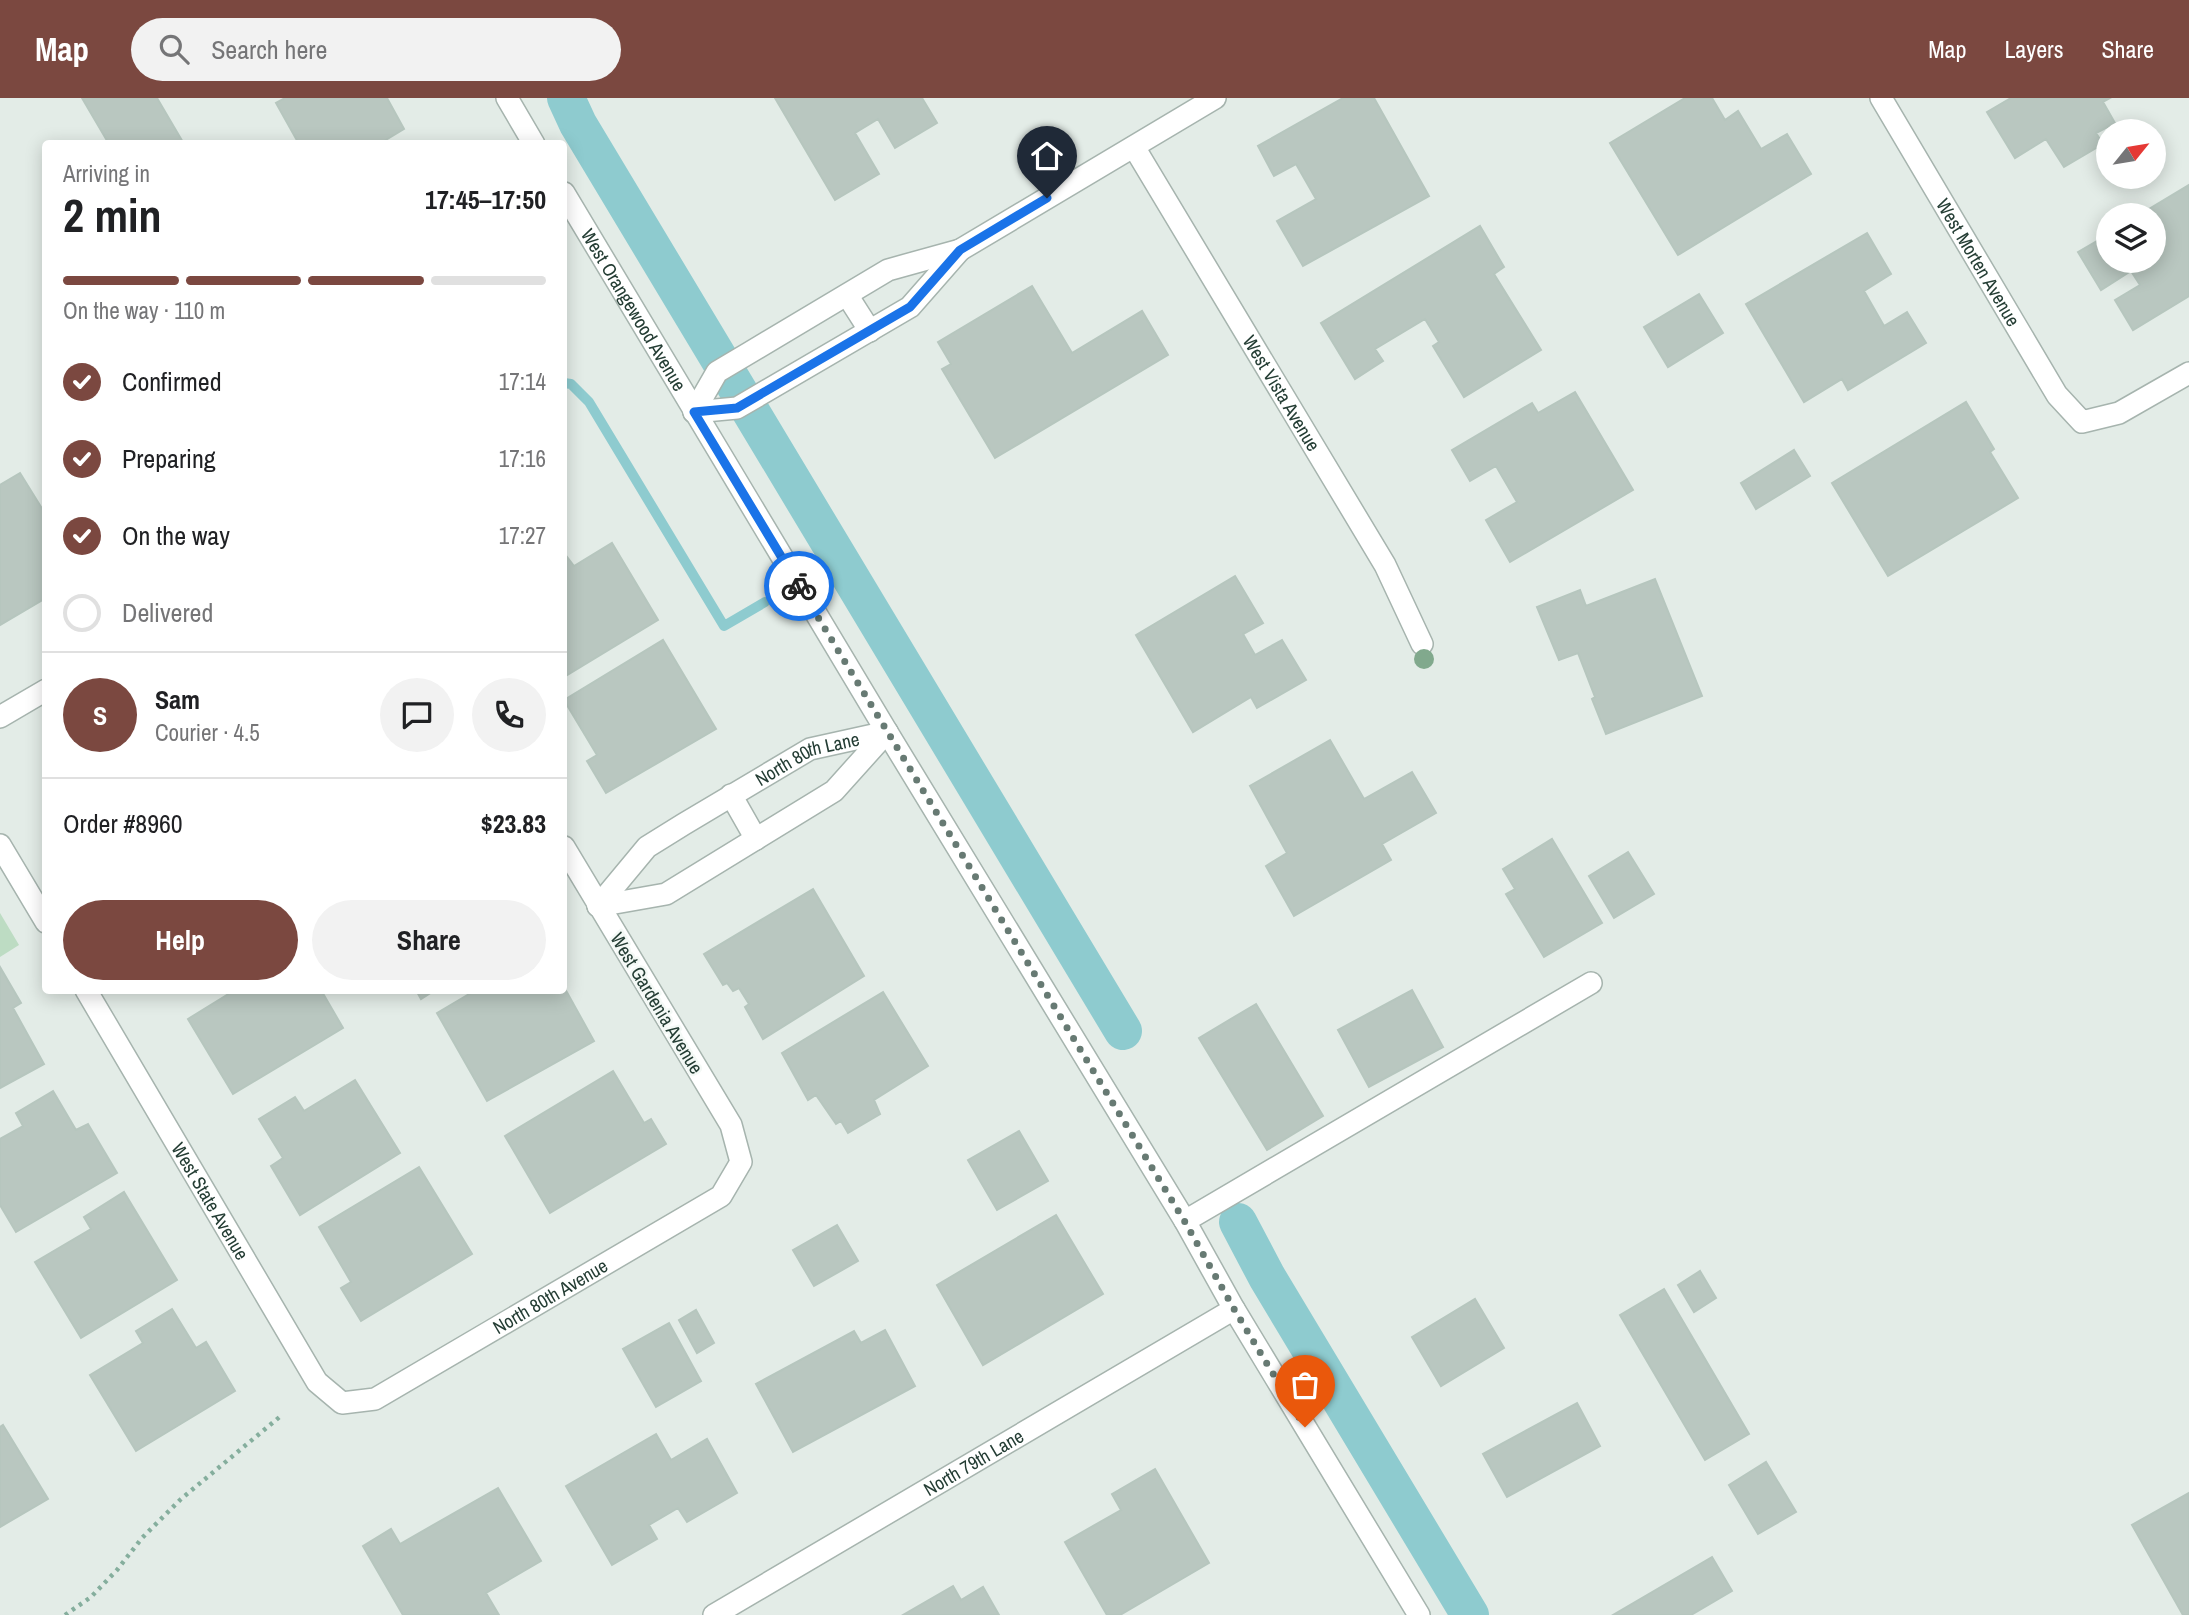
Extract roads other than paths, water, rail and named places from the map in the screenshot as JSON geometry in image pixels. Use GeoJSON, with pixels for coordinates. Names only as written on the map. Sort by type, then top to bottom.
{"type":"FeatureCollection","features":[{"type":"Feature","properties":{"kind":"street"},"geometry":{"type":"LineString","coordinates":[[507,98],[532,140]]}},
{"type":"Feature","properties":{"kind":"street"},"geometry":{"type":"LineString","coordinates":[[694,412],[717,372],[888,271],[960,250],[1216,98]]}},
{"type":"Feature","properties":{"kind":"street","name":"West Morten Avenue"},"geometry":{"type":"LineString","coordinates":[[1881,98],[2057,395],[2082,422],[2119,413],[2189,373]]}},
{"type":"Feature","properties":{"kind":"street","name":"West Vista Avenue"},"geometry":{"type":"LineString","coordinates":[[1134,147],[1385,565],[1422,644]]}},
{"type":"Feature","properties":{"kind":"street","name":"West Orangewood Avenue"},"geometry":{"type":"LineString","coordinates":[[567,198],[1419,1615]]}},
{"type":"Feature","properties":{"kind":"street"},"geometry":{"type":"LineString","coordinates":[[694,412],[737,408],[910,307],[960,250]]}},
{"type":"Feature","properties":{"kind":"street"},"geometry":{"type":"LineString","coordinates":[[847,295],[870,331]]}},
{"type":"Feature","properties":{"kind":"street"},"geometry":{"type":"LineString","coordinates":[[0,717],[42,692]]}},
{"type":"Feature","properties":{"kind":"street","name":"North 80th Lane"},"geometry":{"type":"LineString","coordinates":[[598,906],[647,848],[731,795],[810,749],[887,732]]}},
{"type":"Feature","properties":{"kind":"street","name":"North 80th Lane"},"geometry":{"type":"LineString","coordinates":[[598,906],[666,894],[834,791],[887,732]]}},
{"type":"Feature","properties":{"kind":"street"},"geometry":{"type":"LineString","coordinates":[[731,795],[755,839]]}},
{"type":"Feature","properties":{"kind":"street"},"geometry":{"type":"LineString","coordinates":[[0,845],[42,915]]}},
{"type":"Feature","properties":{"kind":"street","name":"West Gardenia Avenue"},"geometry":{"type":"LineString","coordinates":[[567,852],[731,1125],[741,1162]]}},
{"type":"Feature","properties":{"kind":"street"},"geometry":{"type":"LineString","coordinates":[[1185,1222],[1591,983]]}},
{"type":"Feature","properties":{"kind":"street","name":"West State Avenue"},"geometry":{"type":"LineString","coordinates":[[88,994],[317,1382],[342,1404]]}},
{"type":"Feature","properties":{"kind":"street","name":"North 80th Avenue"},"geometry":{"type":"LineString","coordinates":[[342,1404],[375,1399],[721,1196],[741,1162]]}},
{"type":"Feature","properties":{"kind":"street","name":"North 79th Lane"},"geometry":{"type":"LineString","coordinates":[[715,1615],[1234,1309]]}},
{"type":"Feature","properties":{"kind":"waterway"},"geometry":{"type":"LineString","coordinates":[[566,98],[578,124],[1123,1031]]}},
{"type":"Feature","properties":{"kind":"waterway"},"geometry":{"type":"LineString","coordinates":[[567,383],[571,384],[589,402],[724,626],[765,602]]}},
{"type":"Feature","properties":{"kind":"waterway"},"geometry":{"type":"LineString","coordinates":[[1238,1222],[1267,1277],[1470,1615]]}}]}
